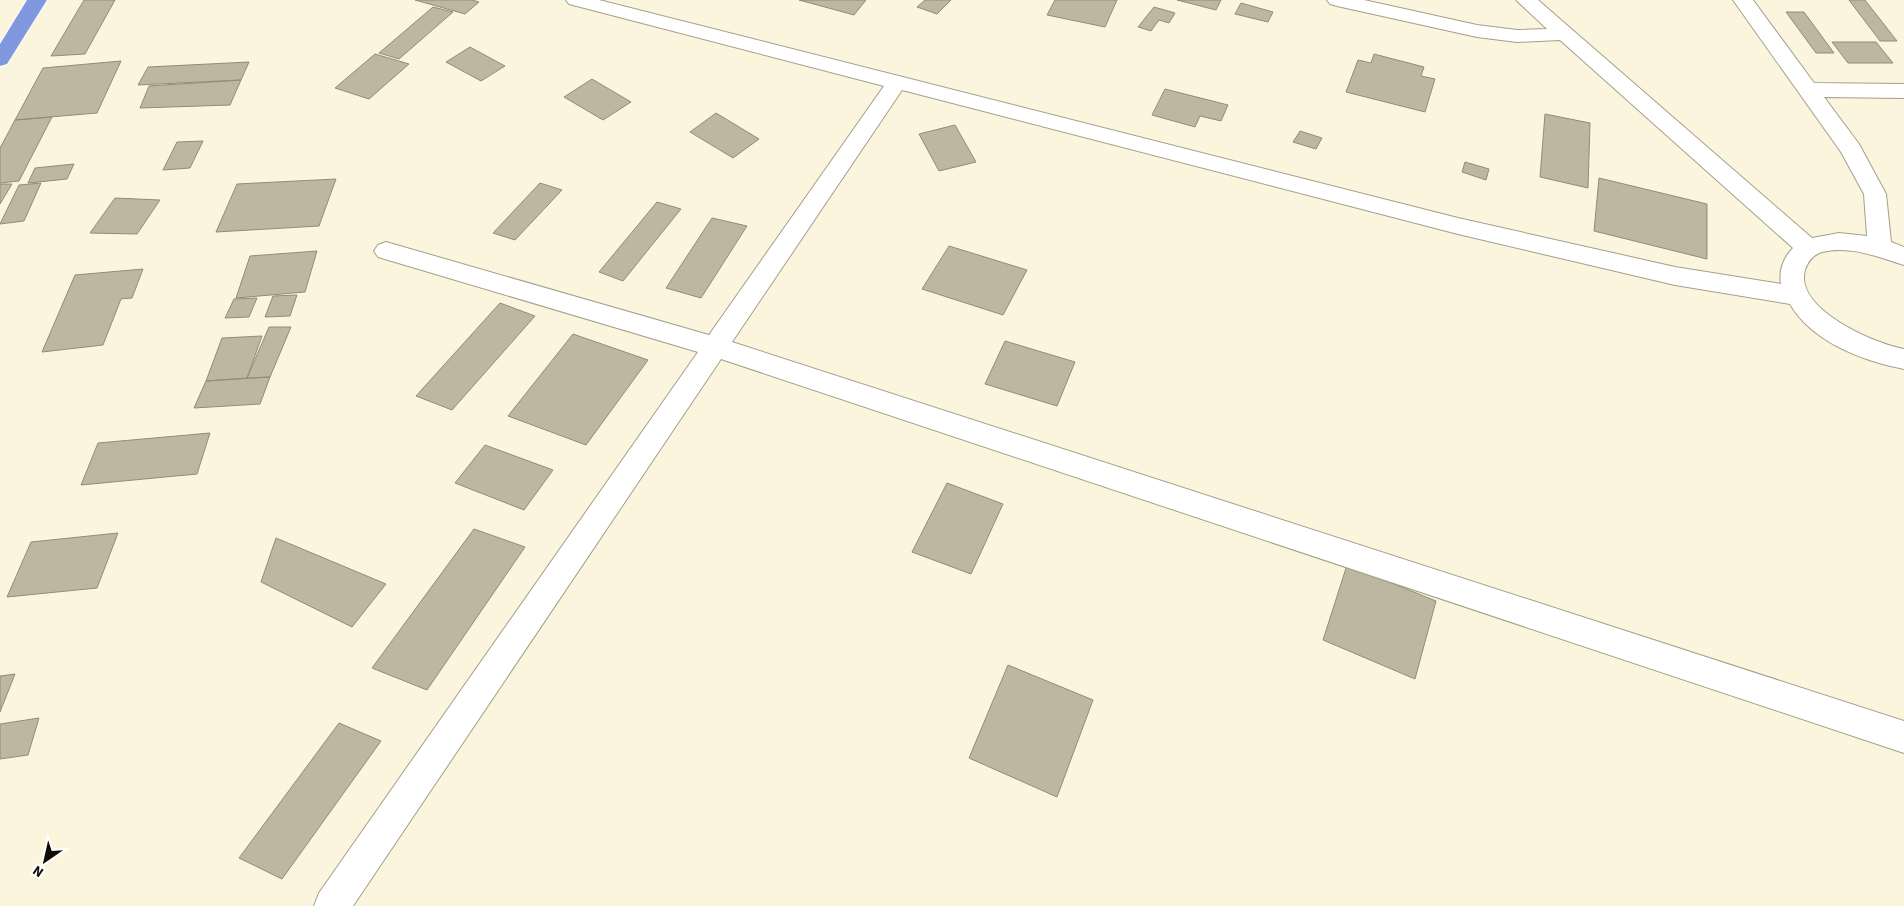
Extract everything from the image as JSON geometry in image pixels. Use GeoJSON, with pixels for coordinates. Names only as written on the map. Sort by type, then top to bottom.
{"type":"FeatureCollection","features":[{"type":"Feature","properties":{"kind":"highway"},"geometry":{"type":"LineString","coordinates":[[0,60],[37,0]]}},
{"type":"Feature","properties":{"kind":"street"},"geometry":{"type":"LineString","coordinates":[[576,0],[1458,226],[1675,276],[1798,296]]}},
{"type":"Feature","properties":{"kind":"street"},"geometry":{"type":"LineString","coordinates":[[1337,0],[1477,31],[1517,36],[1564,34]]}},
{"type":"Feature","properties":{"kind":"street"},"geometry":{"type":"LineString","coordinates":[[1526,0],[1808,248]]}},
{"type":"Feature","properties":{"kind":"street"},"geometry":{"type":"LineString","coordinates":[[1743,0],[1851,149],[1875,194],[1880,247]]}},
{"type":"Feature","properties":{"kind":"street"},"geometry":{"type":"LineString","coordinates":[[332,906],[897,82]]}},
{"type":"Feature","properties":{"kind":"street"},"geometry":{"type":"LineString","coordinates":[[1807,90],[1904,91]]}},
{"type":"Feature","properties":{"kind":"street"},"geometry":{"type":"LineString","coordinates":[[1904,256],[1861,242],[1834,241],[1808,248],[1795,260],[1792,275],[1798,296],[1816,318],[1841,337],[1862,348],[1904,359]]}},
{"type":"Feature","properties":{"kind":"street"},"geometry":{"type":"LineString","coordinates":[[386,251],[716,347],[1904,736]]}},
{"type":"Feature","properties":{"kind":"building"},"geometry":{"type":"Polygon","coordinates":[[[84,0],[115,0],[85,54],[51,56],[84,0]]]}},
{"type":"Feature","properties":{"kind":"building"},"geometry":{"type":"Polygon","coordinates":[[[415,0],[472,0],[479,2],[465,14],[415,0]]]}},
{"type":"Feature","properties":{"kind":"building"},"geometry":{"type":"Polygon","coordinates":[[[799,0],[866,0],[854,15],[799,0]]]}},
{"type":"Feature","properties":{"kind":"building"},"geometry":{"type":"Polygon","coordinates":[[[925,0],[951,0],[937,14],[917,7],[925,0]]]}},
{"type":"Feature","properties":{"kind":"building"},"geometry":{"type":"Polygon","coordinates":[[[1055,0],[1117,0],[1105,27],[1047,15],[1055,0]]]}},
{"type":"Feature","properties":{"kind":"building"},"geometry":{"type":"Polygon","coordinates":[[[1177,0],[1221,0],[1216,10],[1177,0]]]}},
{"type":"Feature","properties":{"kind":"building"},"geometry":{"type":"Polygon","coordinates":[[[1849,0],[1865,0],[1897,41],[1880,41],[1849,0]]]}},
{"type":"Feature","properties":{"kind":"building"},"geometry":{"type":"Polygon","coordinates":[[[1241,3],[1273,12],[1268,22],[1235,14],[1241,3]]]}},
{"type":"Feature","properties":{"kind":"building"},"geometry":{"type":"Polygon","coordinates":[[[433,7],[453,12],[399,59],[379,53],[433,7]]]}},
{"type":"Feature","properties":{"kind":"building"},"geometry":{"type":"Polygon","coordinates":[[[1154,7],[1175,13],[1169,23],[1159,20],[1151,31],[1138,27],[1154,7]]]}},
{"type":"Feature","properties":{"kind":"building"},"geometry":{"type":"Polygon","coordinates":[[[1786,12],[1804,12],[1834,53],[1816,53],[1786,12]]]}},
{"type":"Feature","properties":{"kind":"building"},"geometry":{"type":"Polygon","coordinates":[[[1832,42],[1876,42],[1893,63],[1848,63],[1832,42]]]}},
{"type":"Feature","properties":{"kind":"building"},"geometry":{"type":"Polygon","coordinates":[[[470,47],[505,66],[481,81],[446,62],[470,47]]]}},
{"type":"Feature","properties":{"kind":"building"},"geometry":{"type":"Polygon","coordinates":[[[375,54],[409,64],[369,99],[335,88],[375,54]]]}},
{"type":"Feature","properties":{"kind":"building"},"geometry":{"type":"Polygon","coordinates":[[[1374,54],[1424,67],[1421,76],[1435,79],[1425,112],[1346,92],[1358,60],[1371,63],[1374,54]]]}},
{"type":"Feature","properties":{"kind":"building"},"geometry":{"type":"Polygon","coordinates":[[[121,61],[97,113],[15,120],[43,68],[121,61]]]}},
{"type":"Feature","properties":{"kind":"building"},"geometry":{"type":"Polygon","coordinates":[[[249,62],[241,80],[138,85],[148,67],[249,62]]]}},
{"type":"Feature","properties":{"kind":"building"},"geometry":{"type":"Polygon","coordinates":[[[592,79],[631,102],[603,120],[564,97],[592,79]]]}},
{"type":"Feature","properties":{"kind":"building"},"geometry":{"type":"Polygon","coordinates":[[[241,80],[230,105],[140,108],[149,86],[241,80]]]}},
{"type":"Feature","properties":{"kind":"building"},"geometry":{"type":"Polygon","coordinates":[[[1165,89],[1228,105],[1221,121],[1200,116],[1195,127],[1152,115],[1165,89]]]}},
{"type":"Feature","properties":{"kind":"building"},"geometry":{"type":"Polygon","coordinates":[[[716,113],[759,139],[733,158],[690,132],[716,113]]]}},
{"type":"Feature","properties":{"kind":"building"},"geometry":{"type":"Polygon","coordinates":[[[1545,114],[1590,123],[1588,188],[1540,177],[1545,114]]]}},
{"type":"Feature","properties":{"kind":"building"},"geometry":{"type":"Polygon","coordinates":[[[52,117],[19,181],[0,183],[0,148],[15,120],[52,117]]]}},
{"type":"Feature","properties":{"kind":"building"},"geometry":{"type":"Polygon","coordinates":[[[955,125],[976,162],[939,171],[919,134],[955,125]]]}},
{"type":"Feature","properties":{"kind":"building"},"geometry":{"type":"Polygon","coordinates":[[[1300,131],[1322,138],[1316,149],[1293,142],[1300,131]]]}},
{"type":"Feature","properties":{"kind":"building"},"geometry":{"type":"Polygon","coordinates":[[[203,141],[190,168],[163,170],[177,142],[203,141]]]}},
{"type":"Feature","properties":{"kind":"building"},"geometry":{"type":"Polygon","coordinates":[[[1465,162],[1489,169],[1486,180],[1462,172],[1465,162]]]}},
{"type":"Feature","properties":{"kind":"building"},"geometry":{"type":"Polygon","coordinates":[[[74,164],[67,179],[28,183],[35,168],[74,164]]]}},
{"type":"Feature","properties":{"kind":"building"},"geometry":{"type":"Polygon","coordinates":[[[1599,178],[1707,204],[1707,259],[1594,231],[1599,178]]]}},
{"type":"Feature","properties":{"kind":"building"},"geometry":{"type":"Polygon","coordinates":[[[336,179],[319,226],[216,232],[237,184],[336,179]]]}},
{"type":"Feature","properties":{"kind":"building"},"geometry":{"type":"Polygon","coordinates":[[[41,183],[24,221],[0,224],[19,185],[41,183]]]}},
{"type":"Feature","properties":{"kind":"building"},"geometry":{"type":"Polygon","coordinates":[[[540,183],[562,190],[515,240],[493,233],[540,183]]]}},
{"type":"Feature","properties":{"kind":"building"},"geometry":{"type":"Polygon","coordinates":[[[0,184],[12,184],[0,204],[0,184]]]}},
{"type":"Feature","properties":{"kind":"building"},"geometry":{"type":"Polygon","coordinates":[[[115,198],[160,200],[137,234],[90,233],[115,198]]]}},
{"type":"Feature","properties":{"kind":"building"},"geometry":{"type":"Polygon","coordinates":[[[657,202],[681,209],[623,281],[599,272],[657,202]]]}},
{"type":"Feature","properties":{"kind":"building"},"geometry":{"type":"Polygon","coordinates":[[[712,218],[747,226],[701,298],[666,288],[712,218]]]}},
{"type":"Feature","properties":{"kind":"building"},"geometry":{"type":"Polygon","coordinates":[[[949,246],[1027,270],[1003,315],[922,289],[949,246]]]}},
{"type":"Feature","properties":{"kind":"building"},"geometry":{"type":"Polygon","coordinates":[[[317,251],[305,292],[236,298],[250,256],[317,251]]]}},
{"type":"Feature","properties":{"kind":"building"},"geometry":{"type":"Polygon","coordinates":[[[143,269],[132,298],[121,299],[103,345],[42,352],[75,275],[143,269]]]}},
{"type":"Feature","properties":{"kind":"building"},"geometry":{"type":"Polygon","coordinates":[[[297,295],[290,316],[265,317],[273,296],[297,295]]]}},
{"type":"Feature","properties":{"kind":"building"},"geometry":{"type":"Polygon","coordinates":[[[257,298],[249,317],[225,318],[234,299],[257,298]]]}},
{"type":"Feature","properties":{"kind":"building"},"geometry":{"type":"Polygon","coordinates":[[[500,303],[535,316],[452,410],[416,396],[500,303]]]}},
{"type":"Feature","properties":{"kind":"building"},"geometry":{"type":"Polygon","coordinates":[[[269,327],[291,327],[270,377],[247,378],[269,327]]]}},
{"type":"Feature","properties":{"kind":"building"},"geometry":{"type":"Polygon","coordinates":[[[573,334],[648,360],[586,445],[508,416],[573,334]]]}},
{"type":"Feature","properties":{"kind":"building"},"geometry":{"type":"Polygon","coordinates":[[[262,336],[247,378],[206,381],[222,338],[262,336]]]}},
{"type":"Feature","properties":{"kind":"building"},"geometry":{"type":"Polygon","coordinates":[[[1005,341],[1075,362],[1057,406],[985,384],[1005,341]]]}},
{"type":"Feature","properties":{"kind":"building"},"geometry":{"type":"Polygon","coordinates":[[[270,377],[260,404],[194,408],[206,381],[270,377]]]}},
{"type":"Feature","properties":{"kind":"building"},"geometry":{"type":"Polygon","coordinates":[[[210,433],[197,474],[81,485],[98,443],[210,433]]]}},
{"type":"Feature","properties":{"kind":"building"},"geometry":{"type":"Polygon","coordinates":[[[485,445],[553,470],[524,510],[455,483],[485,445]]]}},
{"type":"Feature","properties":{"kind":"building"},"geometry":{"type":"Polygon","coordinates":[[[947,483],[1003,504],[971,574],[912,552],[947,483]]]}},
{"type":"Feature","properties":{"kind":"building"},"geometry":{"type":"Polygon","coordinates":[[[474,529],[525,547],[427,690],[372,668],[474,529]]]}},
{"type":"Feature","properties":{"kind":"building"},"geometry":{"type":"Polygon","coordinates":[[[118,533],[97,588],[7,597],[31,542],[118,533]]]}},
{"type":"Feature","properties":{"kind":"building"},"geometry":{"type":"Polygon","coordinates":[[[276,538],[386,584],[352,627],[261,582],[276,538]]]}},
{"type":"Feature","properties":{"kind":"building"},"geometry":{"type":"Polygon","coordinates":[[[1347,565],[1436,601],[1415,679],[1323,640],[1347,565]]]}},
{"type":"Feature","properties":{"kind":"building"},"geometry":{"type":"Polygon","coordinates":[[[1008,665],[1093,700],[1057,797],[969,758],[1008,665]]]}},
{"type":"Feature","properties":{"kind":"building"},"geometry":{"type":"Polygon","coordinates":[[[15,674],[0,712],[0,676],[15,674]]]}},
{"type":"Feature","properties":{"kind":"building"},"geometry":{"type":"Polygon","coordinates":[[[39,718],[28,755],[0,759],[0,724],[39,718]]]}},
{"type":"Feature","properties":{"kind":"building"},"geometry":{"type":"Polygon","coordinates":[[[339,723],[381,741],[282,879],[239,858],[339,723]]]}}]}
